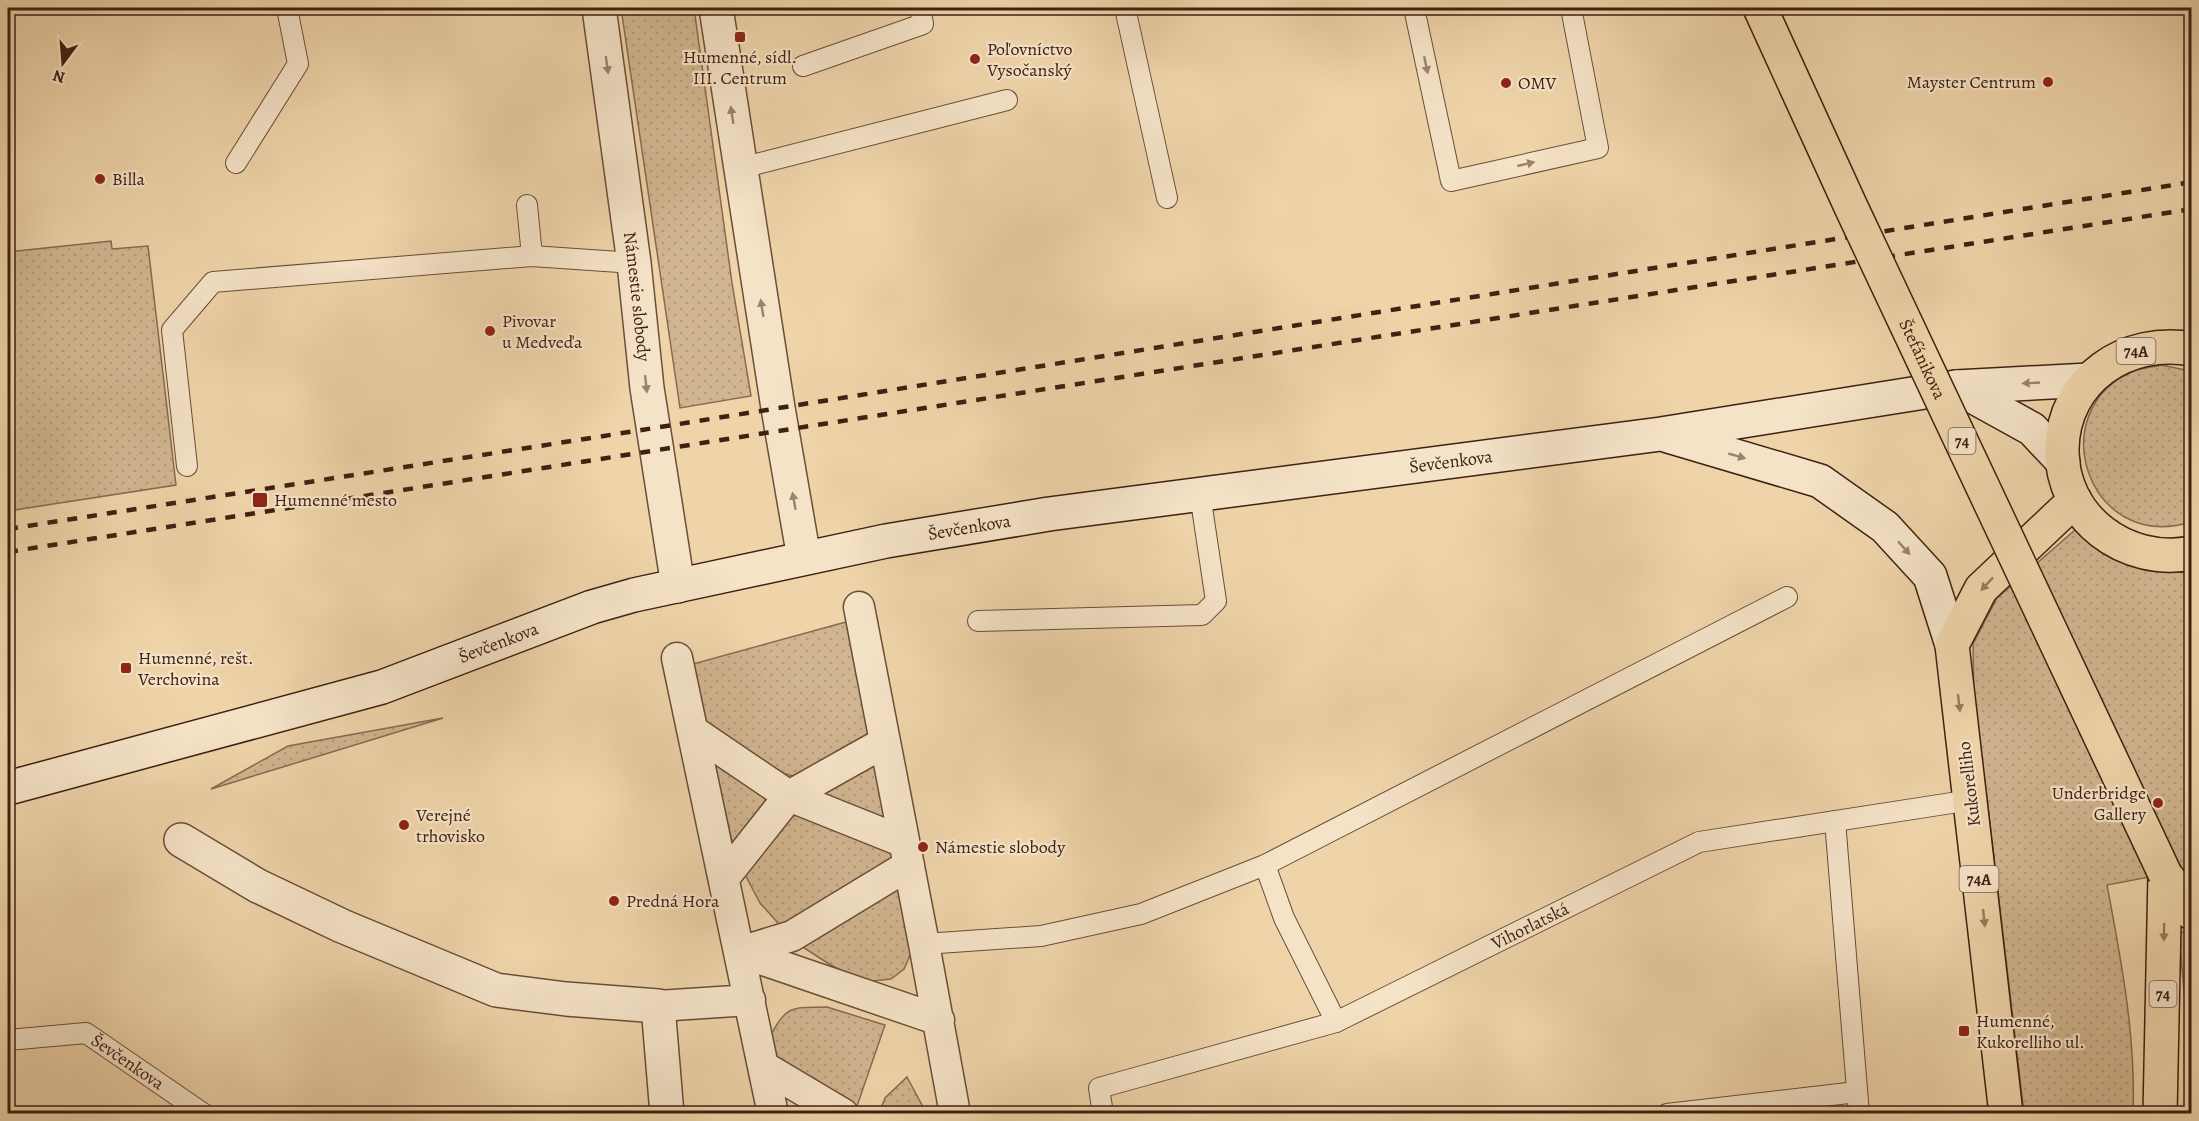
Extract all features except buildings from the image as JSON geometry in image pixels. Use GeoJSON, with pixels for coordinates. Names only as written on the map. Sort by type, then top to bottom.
{"type":"FeatureCollection","features":[{"type":"Feature","properties":{"kind":"main road","name":"Námestie slobody"},"geometry":{"type":"LineString","coordinates":[[599,8],[634,263],[647,388],[678,586]]}},
{"type":"Feature","properties":{"kind":"main road"},"geometry":{"type":"LineString","coordinates":[[716,8],[778,408],[804,558]]}},
{"type":"Feature","properties":{"kind":"main road","name":"Štefánikova"},"geometry":{"type":"LineString","coordinates":[[1760,8],[1861,228],[2165,873]]}},
{"type":"Feature","properties":{"kind":"main road","name":"74A"},"geometry":{"type":"LineString","coordinates":[[2192,349],[2160,346],[2128,353],[2101,369],[2079,393],[2067,419],[2062,448],[2068,486],[2093,526],[2119,544],[2148,554],[2163,556],[2192,554]]}},
{"type":"Feature","properties":{"kind":"main road","name":"Ševčenkova"},"geometry":{"type":"LineString","coordinates":[[8,788],[382,687],[592,607],[886,541],[1048,514],[1660,434],[1956,387],[2090,380]]}},
{"type":"Feature","properties":{"kind":"main road"},"geometry":{"type":"LineString","coordinates":[[1956,387],[2032,429],[2063,462]]}},
{"type":"Feature","properties":{"kind":"main road"},"geometry":{"type":"LineString","coordinates":[[1660,434],[1821,481],[1885,527],[1930,576],[1952,645]]}},
{"type":"Feature","properties":{"kind":"main road"},"geometry":{"type":"LineString","coordinates":[[1952,645],[1981,589],[2075,500]]}},
{"type":"Feature","properties":{"kind":"main road","name":"Kukorelliho"},"geometry":{"type":"LineString","coordinates":[[1952,645],[2006,1113]]}},
{"type":"Feature","properties":{"kind":"main road"},"geometry":{"type":"LineString","coordinates":[[181,840],[258,886],[321,916],[496,990],[566,999],[658,1006],[667,1113]]}},
{"type":"Feature","properties":{"kind":"main road","name":"74"},"geometry":{"type":"LineString","coordinates":[[2165,873],[2192,913]]}},
{"type":"Feature","properties":{"kind":"main road","name":"74"},"geometry":{"type":"LineString","coordinates":[[2160,1113],[2165,873]]}},
{"type":"Feature","properties":{"kind":"street"},"geometry":{"type":"LineString","coordinates":[[859,607],[955,1113]]}},
{"type":"Feature","properties":{"kind":"street"},"geometry":{"type":"LineString","coordinates":[[677,658],[774,1113]]}},
{"type":"Feature","properties":{"kind":"street"},"geometry":{"type":"LineString","coordinates":[[693,731],[789,796],[907,854]]}},
{"type":"Feature","properties":{"kind":"street"},"geometry":{"type":"LineString","coordinates":[[724,878],[789,796],[885,742]]}},
{"type":"Feature","properties":{"kind":"street"},"geometry":{"type":"LineString","coordinates":[[740,952],[792,936],[907,854]]}},
{"type":"Feature","properties":{"kind":"street"},"geometry":{"type":"LineString","coordinates":[[740,952],[939,1020]]}},
{"type":"Feature","properties":{"kind":"street"},"geometry":{"type":"LineString","coordinates":[[658,1006],[750,1000]]}},
{"type":"Feature","properties":{"kind":"street"},"geometry":{"type":"LineString","coordinates":[[764,1066],[843,1113]]}},
{"type":"Feature","properties":{"kind":"lane"},"geometry":{"type":"LineString","coordinates":[[236,163],[298,64],[288,8]]}},
{"type":"Feature","properties":{"kind":"lane"},"geometry":{"type":"LineString","coordinates":[[803,66],[923,24],[920,8]]}},
{"type":"Feature","properties":{"kind":"lane"},"geometry":{"type":"LineString","coordinates":[[1125,8],[1167,198]]}},
{"type":"Feature","properties":{"kind":"lane"},"geometry":{"type":"LineString","coordinates":[[1414,8],[1451,181],[1598,148],[1571,8]]}},
{"type":"Feature","properties":{"kind":"lane"},"geometry":{"type":"LineString","coordinates":[[741,168],[1007,100]]}},
{"type":"Feature","properties":{"kind":"lane"},"geometry":{"type":"LineString","coordinates":[[527,205],[532,256]]}},
{"type":"Feature","properties":{"kind":"lane"},"geometry":{"type":"LineString","coordinates":[[187,466],[172,330],[213,282],[532,256],[634,263]]}},
{"type":"Feature","properties":{"kind":"lane"},"geometry":{"type":"LineString","coordinates":[[978,621],[1202,615],[1216,601],[1200,494]]}},
{"type":"Feature","properties":{"kind":"lane"},"geometry":{"type":"LineString","coordinates":[[924,944],[1041,936],[1141,914],[1265,865],[1787,597]]}},
{"type":"Feature","properties":{"kind":"lane","name":"Vihorlatská"},"geometry":{"type":"LineString","coordinates":[[1103,1113],[1099,1088],[1336,1022],[1699,842],[1971,800]]}},
{"type":"Feature","properties":{"kind":"lane"},"geometry":{"type":"LineString","coordinates":[[1835,821],[1859,1113]]}},
{"type":"Feature","properties":{"kind":"lane"},"geometry":{"type":"LineString","coordinates":[[1265,865],[1284,918],[1336,1022]]}},
{"type":"Feature","properties":{"kind":"lane","name":"Ševčenkova"},"geometry":{"type":"LineString","coordinates":[[8,1040],[86,1033],[204,1113]]}},
{"type":"Feature","properties":{"kind":"lane"},"geometry":{"type":"LineString","coordinates":[[1667,1113],[1857,1092]]}},
{"type":"Feature","properties":{"kind":"shaded area"},"geometry":{"type":"Polygon","coordinates":[[[621,8],[694,8],[732,283],[751,396],[680,408],[621,8]]]}},
{"type":"Feature","properties":{"kind":"shaded area"},"geometry":{"type":"Polygon","coordinates":[[[111,241],[112,249],[148,246],[176,485],[8,511],[8,252],[111,241]]]}},
{"type":"Feature","properties":{"kind":"shaded area"},"geometry":{"type":"Polygon","coordinates":[[[2161,365],[2191,371],[2191,522],[2155,526],[2125,517],[2103,498],[2089,473],[2084,444],[2089,415],[2105,390],[2134,371],[2161,365]]]}},
{"type":"Feature","properties":{"kind":"shaded area"},"geometry":{"type":"Polygon","coordinates":[[[2075,530],[2104,554],[2130,565],[2146,567],[2191,565],[2191,869],[2107,885],[2130,1027],[2133,1113],[2024,1113],[1974,705],[1973,644],[1997,598],[2075,530]]]}},
{"type":"Feature","properties":{"kind":"shaded area"},"geometry":{"type":"Polygon","coordinates":[[[846,622],[871,743],[800,778],[786,774],[779,776],[709,733],[693,664],[846,622]]]}},
{"type":"Feature","properties":{"kind":"shaded area"},"geometry":{"type":"Polygon","coordinates":[[[443,718],[211,789],[288,746],[443,718]]]}},
{"type":"Feature","properties":{"kind":"shaded area"},"geometry":{"type":"Polygon","coordinates":[[[712,752],[766,798],[767,805],[734,851],[712,752]]]}},
{"type":"Feature","properties":{"kind":"shaded area"},"geometry":{"type":"Polygon","coordinates":[[[874,757],[888,827],[810,798],[874,757]]]}},
{"type":"Feature","properties":{"kind":"shaded area"},"geometry":{"type":"Polygon","coordinates":[[[803,811],[890,844],[894,864],[785,931],[760,903],[741,867],[790,818],[803,811]]]}},
{"type":"Feature","properties":{"kind":"shaded area"},"geometry":{"type":"Polygon","coordinates":[[[897,879],[912,951],[904,969],[891,979],[863,982],[795,942],[897,879]]]}},
{"type":"Feature","properties":{"kind":"shaded area"},"geometry":{"type":"Polygon","coordinates":[[[2187,930],[2191,940],[2191,1113],[2188,1113],[2189,1048],[2179,934],[2187,930]]]}},
{"type":"Feature","properties":{"kind":"shaded area"},"geometry":{"type":"Polygon","coordinates":[[[827,1007],[885,1025],[857,1106],[777,1058],[771,1035],[782,1017],[793,1009],[827,1007]]]}},
{"type":"Feature","properties":{"kind":"shaded area"},"geometry":{"type":"Polygon","coordinates":[[[907,1077],[924,1113],[879,1113],[885,1098],[907,1077]]]}},
{"type":"Feature","properties":{"kind":"railway"},"geometry":{"type":"LineString","coordinates":[[8,529],[2192,182]]}},
{"type":"Feature","properties":{"kind":"railway"},"geometry":{"type":"LineString","coordinates":[[8,552],[2192,209]]}},
{"type":"Feature","properties":{"kind":"place","name":"Humenné, sídl. III. Centrum"},"geometry":{"type":"Point","coordinates":[740,37]}},
{"type":"Feature","properties":{"kind":"place","name":"Poľovníctvo Vysočanský"},"geometry":{"type":"Point","coordinates":[975,59]}},
{"type":"Feature","properties":{"kind":"place","name":"Mayster Centrum"},"geometry":{"type":"Point","coordinates":[2048,82]}},
{"type":"Feature","properties":{"kind":"place","name":"OMV"},"geometry":{"type":"Point","coordinates":[1506,83]}},
{"type":"Feature","properties":{"kind":"place","name":"Billa"},"geometry":{"type":"Point","coordinates":[100,179]}},
{"type":"Feature","properties":{"kind":"place","name":"Pivovar u Medveďa"},"geometry":{"type":"Point","coordinates":[490,331]}},
{"type":"Feature","properties":{"kind":"place","name":"Humenné mesto"},"geometry":{"type":"Point","coordinates":[260,500]}},
{"type":"Feature","properties":{"kind":"place","name":"Humenné, rešt. Verchovina"},"geometry":{"type":"Point","coordinates":[126,668]}},
{"type":"Feature","properties":{"kind":"place","name":"Underbridge Gallery"},"geometry":{"type":"Point","coordinates":[2158,803]}},
{"type":"Feature","properties":{"kind":"place","name":"Verejné trhovisko"},"geometry":{"type":"Point","coordinates":[404,825]}},
{"type":"Feature","properties":{"kind":"place","name":"Námestie slobody"},"geometry":{"type":"Point","coordinates":[923,847]}},
{"type":"Feature","properties":{"kind":"place","name":"Predná Hora"},"geometry":{"type":"Point","coordinates":[614,901]}},
{"type":"Feature","properties":{"kind":"place","name":"Humenné, Kukorelliho ul."},"geometry":{"type":"Point","coordinates":[1964,1031]}}]}
